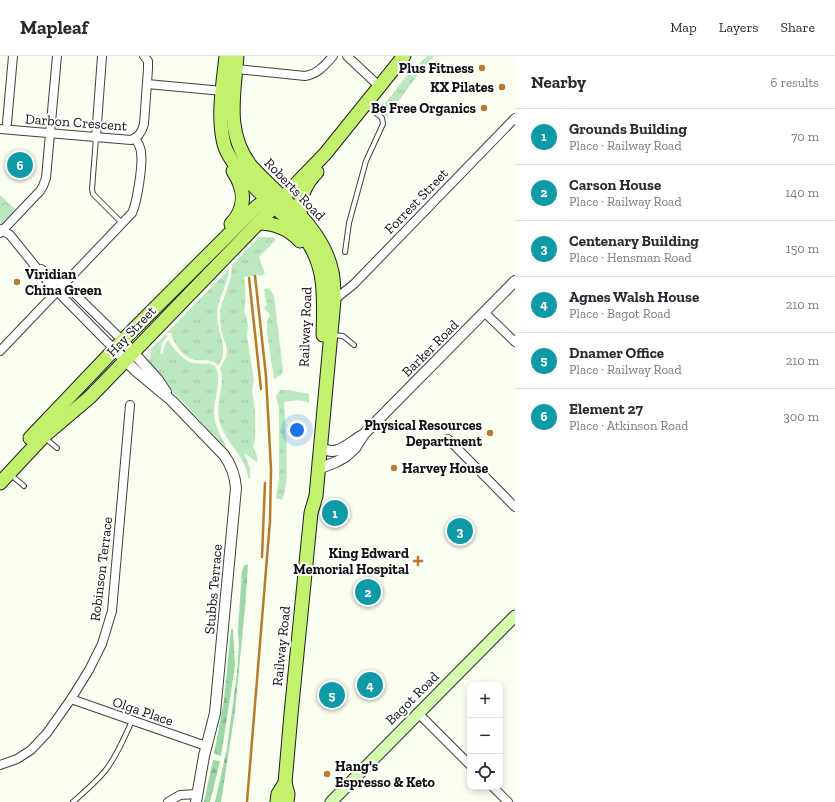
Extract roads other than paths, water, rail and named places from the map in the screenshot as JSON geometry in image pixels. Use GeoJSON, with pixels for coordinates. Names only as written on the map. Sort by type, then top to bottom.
{"type":"FeatureCollection","features":[{"type":"Feature","properties":{"kind":"main road","name":"Railway Road"},"geometry":{"type":"LineString","coordinates":[[226,56],[221,124],[225,146],[244,175],[275,201],[306,238],[319,264],[325,292],[328,338],[320,447],[316,496],[311,513],[290,714],[285,783],[288,794],[287,802]]}},
{"type":"Feature","properties":{"kind":"main road","name":"Roberts Road"},"geometry":{"type":"LineString","coordinates":[[237,56],[233,119],[237,144],[243,156],[275,201],[301,217],[313,230],[326,252],[339,296],[328,338]]}},
{"type":"Feature","properties":{"kind":"main road","name":"Hay Street"},"geometry":{"type":"LineString","coordinates":[[4,471],[90,397],[258,223],[275,201],[325,154],[404,56]]}},
{"type":"Feature","properties":{"kind":"main road"},"geometry":{"type":"LineString","coordinates":[[219,244],[223,232],[234,221],[240,211],[243,197],[242,188],[239,181],[227,161],[225,146]]}},
{"type":"Feature","properties":{"kind":"main road"},"geometry":{"type":"LineString","coordinates":[[301,217],[299,209],[301,198],[313,176],[321,168],[325,154]]}},
{"type":"Feature","properties":{"kind":"main road","name":"Hay Street"},"geometry":{"type":"LineString","coordinates":[[0,483],[4,471],[119,346],[259,204],[275,201]]}},
{"type":"Feature","properties":{"kind":"main road"},"geometry":{"type":"LineString","coordinates":[[258,223],[273,224],[287,231],[299,240],[308,254],[319,264]]}},
{"type":"Feature","properties":{"kind":"main road","name":"Railway Road"},"geometry":{"type":"LineString","coordinates":[[311,513],[308,493],[328,338]]}},
{"type":"Feature","properties":{"kind":"main road","name":"Bagot Road"},"geometry":{"type":"LineString","coordinates":[[331,802],[515,616]]}},
{"type":"Feature","properties":{"kind":"main road","name":"Railway Road"},"geometry":{"type":"LineString","coordinates":[[277,802],[278,794],[285,783]]}},
{"type":"Feature","properties":{"kind":"street"},"geometry":{"type":"LineString","coordinates":[[7,123],[13,56]]}},
{"type":"Feature","properties":{"kind":"street"},"geometry":{"type":"LineString","coordinates":[[57,56],[46,178],[43,186],[1,231],[10,235],[32,261],[48,275],[64,285],[119,346]]}},
{"type":"Feature","properties":{"kind":"street"},"geometry":{"type":"LineString","coordinates":[[96,138],[102,56]]}},
{"type":"Feature","properties":{"kind":"street","name":"Darbon Crescent"},"geometry":{"type":"LineString","coordinates":[[0,129],[128,141],[135,138],[140,135],[143,130],[148,60],[144,56]]}},
{"type":"Feature","properties":{"kind":"street"},"geometry":{"type":"LineString","coordinates":[[236,69],[311,75],[317,72],[333,56]]}},
{"type":"Feature","properties":{"kind":"street"},"geometry":{"type":"LineString","coordinates":[[347,56],[379,86]]}},
{"type":"Feature","properties":{"kind":"street"},"geometry":{"type":"LineString","coordinates":[[147,84],[223,91]]}},
{"type":"Feature","properties":{"kind":"street","name":"Forrest Street"},"geometry":{"type":"LineString","coordinates":[[339,296],[354,284],[515,118]]}},
{"type":"Feature","properties":{"kind":"street"},"geometry":{"type":"LineString","coordinates":[[0,351],[132,213],[136,203],[141,156],[138,143],[135,138]]}},
{"type":"Feature","properties":{"kind":"street"},"geometry":{"type":"LineString","coordinates":[[32,261],[37,270],[57,292],[119,346]]}},
{"type":"Feature","properties":{"kind":"street","name":"Barker Road"},"geometry":{"type":"LineString","coordinates":[[318,469],[345,457],[355,448],[364,434],[515,281]]}},
{"type":"Feature","properties":{"kind":"street"},"geometry":{"type":"LineString","coordinates":[[484,312],[515,342]]}},
{"type":"Feature","properties":{"kind":"street","name":"Stubbs Terrace"},"geometry":{"type":"LineString","coordinates":[[119,346],[129,356],[147,380],[172,401],[224,455],[235,474],[236,488],[215,713],[206,746],[196,798]]}},
{"type":"Feature","properties":{"kind":"street","name":"Robinson Terrace"},"geometry":{"type":"LineString","coordinates":[[0,765],[17,759],[31,750],[47,733],[89,670],[102,644],[112,611],[130,405]]}},
{"type":"Feature","properties":{"kind":"street","name":"Barker Road"},"geometry":{"type":"LineString","coordinates":[[320,447],[328,451],[336,452],[364,434]]}},
{"type":"Feature","properties":{"kind":"street"},"geometry":{"type":"LineString","coordinates":[[448,439],[515,507]]}},
{"type":"Feature","properties":{"kind":"street","name":"Olga Place"},"geometry":{"type":"LineString","coordinates":[[71,699],[206,746]]}},
{"type":"Feature","properties":{"kind":"street"},"geometry":{"type":"LineString","coordinates":[[418,713],[467,762]]}},
{"type":"Feature","properties":{"kind":"street"},"geometry":{"type":"LineString","coordinates":[[495,790],[508,802]]}},
{"type":"Feature","properties":{"kind":"street"},"geometry":{"type":"LineString","coordinates":[[168,802],[180,795],[196,798]]}},
{"type":"Feature","properties":{"kind":"lane"},"geometry":{"type":"LineString","coordinates":[[345,252],[349,223],[366,161],[383,124],[382,118],[365,105]]}},
{"type":"Feature","properties":{"kind":"lane"},"geometry":{"type":"LineString","coordinates":[[96,138],[92,190],[93,194],[123,223]]}},
{"type":"Feature","properties":{"kind":"lane"},"geometry":{"type":"LineString","coordinates":[[328,338],[343,336],[354,345]]}},
{"type":"Feature","properties":{"kind":"lane"},"geometry":{"type":"LineString","coordinates":[[44,436],[57,448]]}},
{"type":"Feature","properties":{"kind":"lane"},"geometry":{"type":"LineString","coordinates":[[4,471],[24,486]]}},
{"type":"Feature","properties":{"kind":"lane"},"geometry":{"type":"LineString","coordinates":[[73,802],[105,771],[120,748],[132,721]]}},
{"type":"Feature","properties":{"kind":"railway"},"geometry":{"type":"LineString","coordinates":[[247,802],[270,521],[271,469],[266,376],[255,276]]}},
{"type":"Feature","properties":{"kind":"railway"},"geometry":{"type":"LineString","coordinates":[[249,278],[261,389]]}},
{"type":"Feature","properties":{"kind":"railway"},"geometry":{"type":"LineString","coordinates":[[262,557],[265,483]]}},
{"type":"Feature","properties":{"kind":"place","name":"Plus Fitness"},"geometry":{"type":"Point","coordinates":[482,68]}},
{"type":"Feature","properties":{"kind":"place","name":"KX Pilates"},"geometry":{"type":"Point","coordinates":[502,87]}},
{"type":"Feature","properties":{"kind":"place","name":"Be Free Organics"},"geometry":{"type":"Point","coordinates":[484,108]}},
{"type":"Feature","properties":{"kind":"place","name":"Element 27"},"geometry":{"type":"Point","coordinates":[20,165]}},
{"type":"Feature","properties":{"kind":"place","name":"Viridian China Green"},"geometry":{"type":"Point","coordinates":[17,282]}},
{"type":"Feature","properties":{"kind":"place","name":"Physical Resources Department"},"geometry":{"type":"Point","coordinates":[490,433]}},
{"type":"Feature","properties":{"kind":"place","name":"Harvey House"},"geometry":{"type":"Point","coordinates":[394,468]}},
{"type":"Feature","properties":{"kind":"place","name":"Grounds Building"},"geometry":{"type":"Point","coordinates":[335,513]}},
{"type":"Feature","properties":{"kind":"place","name":"Centenary Building"},"geometry":{"type":"Point","coordinates":[460,531]}},
{"type":"Feature","properties":{"kind":"place","name":"King Edward Memorial Hospital"},"geometry":{"type":"Point","coordinates":[418,561]}},
{"type":"Feature","properties":{"kind":"place","name":"Carson House"},"geometry":{"type":"Point","coordinates":[368,592]}},
{"type":"Feature","properties":{"kind":"place","name":"Agnes Walsh House"},"geometry":{"type":"Point","coordinates":[370,685]}},
{"type":"Feature","properties":{"kind":"place","name":"Dnamer Office"},"geometry":{"type":"Point","coordinates":[332,695]}},
{"type":"Feature","properties":{"kind":"place","name":"Hang's Espresso & Keto"},"geometry":{"type":"Point","coordinates":[327,774]}}]}
